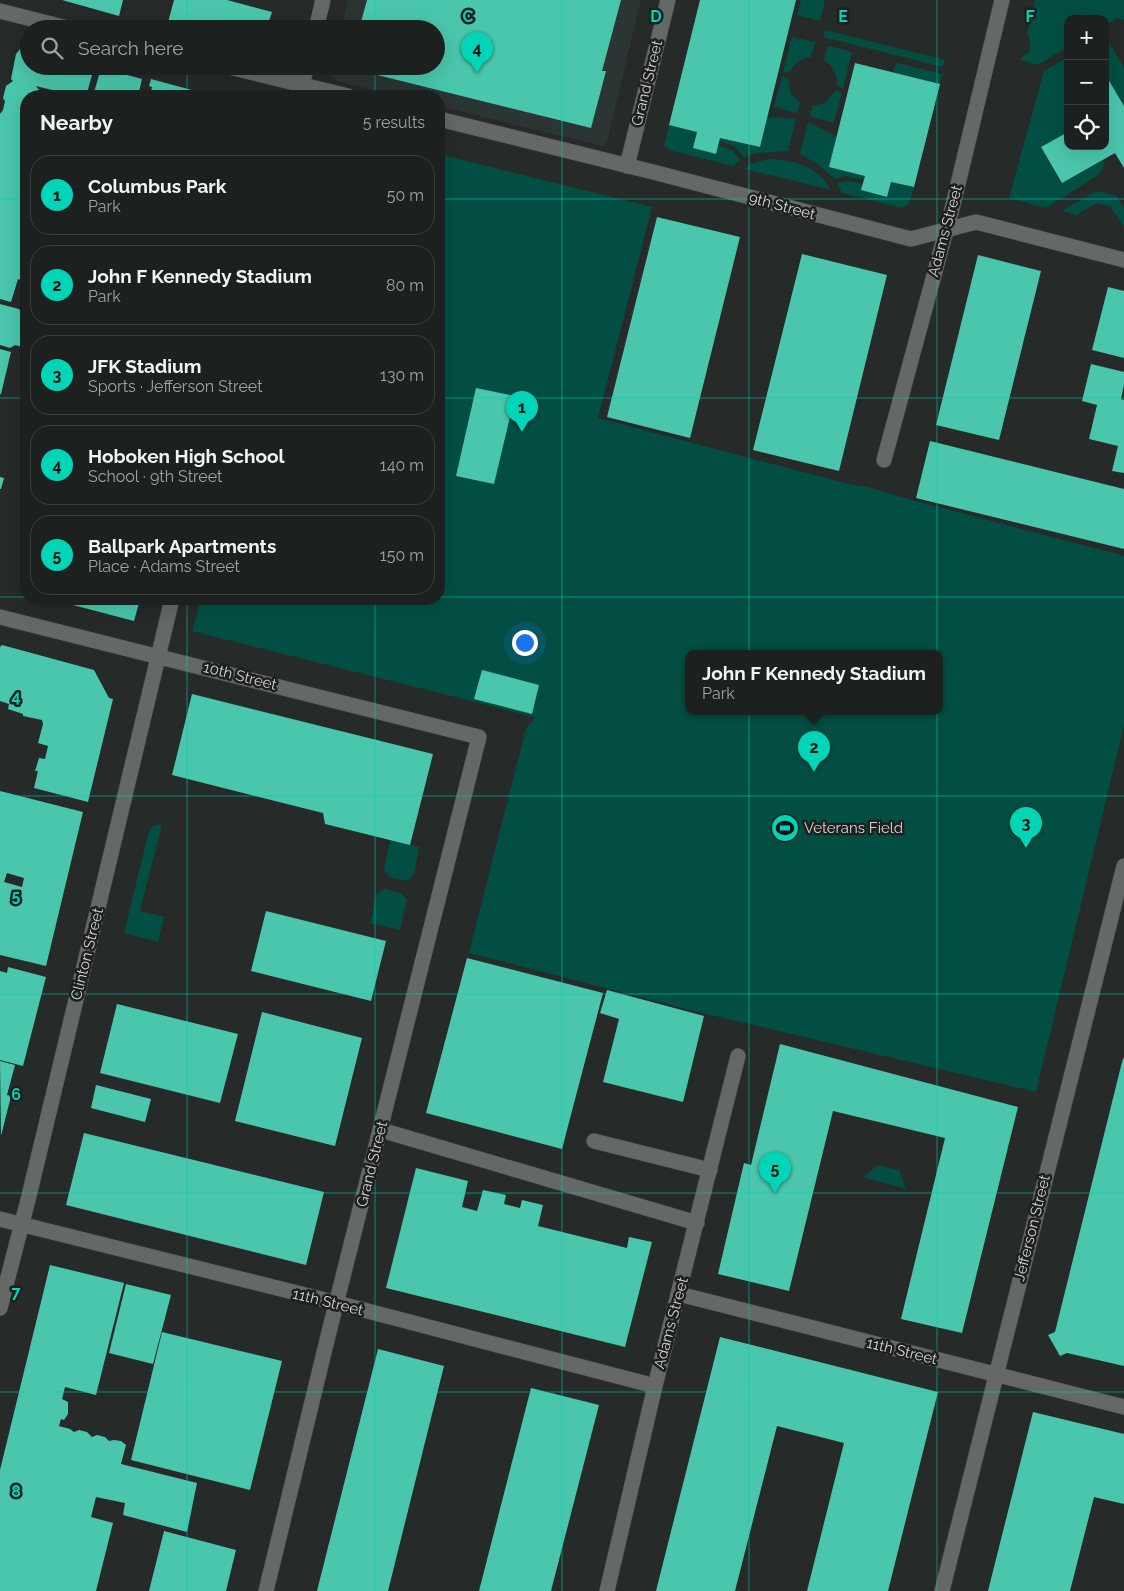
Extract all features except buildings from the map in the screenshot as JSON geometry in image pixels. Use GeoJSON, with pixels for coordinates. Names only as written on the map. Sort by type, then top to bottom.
{"type":"FeatureCollection","features":[{"type":"Feature","properties":{"kind":"street"},"geometry":{"type":"LineString","coordinates":[[318,20],[323,0]]}},
{"type":"Feature","properties":{"kind":"street","name":"Grand Street"},"geometry":{"type":"LineString","coordinates":[[628,166],[668,0]]}},
{"type":"Feature","properties":{"kind":"street","name":"Adams Street"},"geometry":{"type":"LineString","coordinates":[[884,460],[945,230],[1002,0]]}},
{"type":"Feature","properties":{"kind":"street"},"geometry":{"type":"LineString","coordinates":[[0,11],[36,20]]}},
{"type":"Feature","properties":{"kind":"street"},"geometry":{"type":"LineString","coordinates":[[253,75],[300,90],[304,75]]}},
{"type":"Feature","properties":{"kind":"street","name":"9th Street"},"geometry":{"type":"LineString","coordinates":[[445,120],[911,239],[976,222],[1124,260]]}},
{"type":"Feature","properties":{"kind":"street","name":"Clinton Street"},"geometry":{"type":"LineString","coordinates":[[0,1308],[22,1225],[171,605]]}},
{"type":"Feature","properties":{"kind":"street","name":"10th Street"},"geometry":{"type":"LineString","coordinates":[[0,617],[479,736]]}},
{"type":"Feature","properties":{"kind":"street","name":"Grand Street"},"geometry":{"type":"LineString","coordinates":[[266,1591],[479,736]]}},
{"type":"Feature","properties":{"kind":"street","name":"Jefferson Street"},"geometry":{"type":"LineString","coordinates":[[942,1591],[1124,866]]}},
{"type":"Feature","properties":{"kind":"street","name":"Adams Street"},"geometry":{"type":"LineString","coordinates":[[607,1591],[655,1386],[680,1294],[738,1056]]}},
{"type":"Feature","properties":{"kind":"street"},"geometry":{"type":"LineString","coordinates":[[381,1130],[697,1223]]}},
{"type":"Feature","properties":{"kind":"street"},"geometry":{"type":"LineString","coordinates":[[594,1141],[710,1170]]}},
{"type":"Feature","properties":{"kind":"street","name":"11th Street"},"geometry":{"type":"LineString","coordinates":[[0,1219],[337,1303],[655,1386]]}},
{"type":"Feature","properties":{"kind":"street","name":"11th Street"},"geometry":{"type":"LineString","coordinates":[[680,1294],[1124,1407]]}},
{"type":"Feature","properties":{"kind":"shaded area"},"geometry":{"type":"Polygon","coordinates":[[[348,0],[641,0],[607,142],[603,146],[445,107],[445,90],[373,90],[336,81],[331,75],[445,75],[445,20],[343,20],[348,0]]]}},
{"type":"Feature","properties":{"kind":"green space"},"geometry":{"type":"Polygon","coordinates":[[[801,0],[825,0],[820,21],[797,15],[801,0]]]}},
{"type":"Feature","properties":{"kind":"green space"},"geometry":{"type":"Polygon","coordinates":[[[1035,0],[1124,0],[1124,20],[1117,18],[1109,23],[1109,15],[1064,15],[1064,49],[1037,65],[1021,60],[1030,51],[1030,39],[1027,34],[1035,0]]]}},
{"type":"Feature","properties":{"kind":"green space"},"geometry":{"type":"Polygon","coordinates":[[[825,30],[945,60],[943,67],[823,37],[825,30]]]}},
{"type":"Feature","properties":{"kind":"green space"},"geometry":{"type":"Polygon","coordinates":[[[792,37],[815,42],[811,57],[798,62],[789,73],[783,72],[792,37]]]}},
{"type":"Feature","properties":{"kind":"green space"},"geometry":{"type":"Polygon","coordinates":[[[1109,42],[1124,67],[1124,106],[1109,81],[1109,42]]]}},
{"type":"Feature","properties":{"kind":"green space"},"geometry":{"type":"Polygon","coordinates":[[[828,46],[852,52],[843,88],[837,86],[834,71],[824,60],[828,46]]]}},
{"type":"Feature","properties":{"kind":"green space"},"geometry":{"type":"Polygon","coordinates":[[[1064,59],[1064,134],[1041,148],[1062,183],[1105,159],[1103,168],[1098,175],[1046,208],[1009,198],[1044,71],[1064,59]]]}},
{"type":"Feature","properties":{"kind":"green space"},"geometry":{"type":"Polygon","coordinates":[[[896,63],[942,74],[940,84],[893,72],[896,63]]]}},
{"type":"Feature","properties":{"kind":"green space"},"geometry":{"type":"Polygon","coordinates":[[[782,76],[788,78],[791,94],[800,102],[797,113],[774,107],[782,76]]]}},
{"type":"Feature","properties":{"kind":"green space"},"geometry":{"type":"Polygon","coordinates":[[[835,91],[842,92],[834,123],[810,116],[812,106],[825,103],[835,91]]]}},
{"type":"Feature","properties":{"kind":"green space"},"geometry":{"type":"Polygon","coordinates":[[[767,118],[796,119],[788,151],[756,153],[744,157],[734,146],[719,141],[720,138],[760,147],[767,118]]]}},
{"type":"Feature","properties":{"kind":"green space"},"geometry":{"type":"Polygon","coordinates":[[[808,122],[837,137],[865,176],[864,180],[846,176],[835,179],[818,164],[800,154],[808,122]]]}},
{"type":"Feature","properties":{"kind":"green space"},"geometry":{"type":"Polygon","coordinates":[[[669,125],[697,132],[693,148],[716,154],[718,145],[733,151],[740,160],[733,166],[669,150],[664,145],[669,125]]]}},
{"type":"Feature","properties":{"kind":"green space"},"geometry":{"type":"Polygon","coordinates":[[[445,155],[652,207],[598,418],[845,483],[872,488],[1124,556],[1124,725],[1036,1092],[694,1011],[469,953],[526,728],[535,717],[192,631],[199,605],[445,605],[445,155]]]}},
{"type":"Feature","properties":{"kind":"green space"},"geometry":{"type":"Polygon","coordinates":[[[769,159],[796,163],[812,170],[826,182],[831,190],[745,169],[750,164],[769,159]]]}},
{"type":"Feature","properties":{"kind":"green space"},"geometry":{"type":"Polygon","coordinates":[[[848,181],[863,184],[862,190],[887,197],[891,182],[914,187],[909,204],[902,208],[842,193],[837,183],[848,181]]]}},
{"type":"Feature","properties":{"kind":"green space"},"geometry":{"type":"Polygon","coordinates":[[[1096,191],[1116,196],[1124,208],[1124,227],[1110,206],[1097,203],[1076,215],[1062,211],[1096,191]]]}},
{"type":"Feature","properties":{"kind":"green space"},"geometry":{"type":"Polygon","coordinates":[[[162,825],[140,911],[164,917],[158,942],[124,933],[149,831],[153,826],[162,825]]]}},
{"type":"Feature","properties":{"kind":"green space"},"geometry":{"type":"Polygon","coordinates":[[[390,840],[419,847],[414,874],[408,881],[389,877],[384,870],[390,840]]]}},
{"type":"Feature","properties":{"kind":"green space"},"geometry":{"type":"Polygon","coordinates":[[[386,889],[402,894],[407,900],[400,930],[370,923],[377,893],[386,889]]]}},
{"type":"Feature","properties":{"kind":"green space"},"geometry":{"type":"Polygon","coordinates":[[[878,1165],[899,1170],[906,1189],[863,1177],[878,1165]]]}},
{"type":"Feature","properties":{"kind":"place","name":"Hoboken High School"},"geometry":{"type":"Point","coordinates":[477,73]}},
{"type":"Feature","properties":{"kind":"place","name":"Columbus Park"},"geometry":{"type":"Point","coordinates":[522,432]}},
{"type":"Feature","properties":{"kind":"place","name":"John F Kennedy Stadium"},"geometry":{"type":"Point","coordinates":[814,772]}},
{"type":"Feature","properties":{"kind":"place","name":"Veterans Field"},"geometry":{"type":"Point","coordinates":[785,828]}},
{"type":"Feature","properties":{"kind":"place","name":"JFK Stadium"},"geometry":{"type":"Point","coordinates":[1026,848]}},
{"type":"Feature","properties":{"kind":"place","name":"Ballpark Apartments"},"geometry":{"type":"Point","coordinates":[775,1193]}}]}
